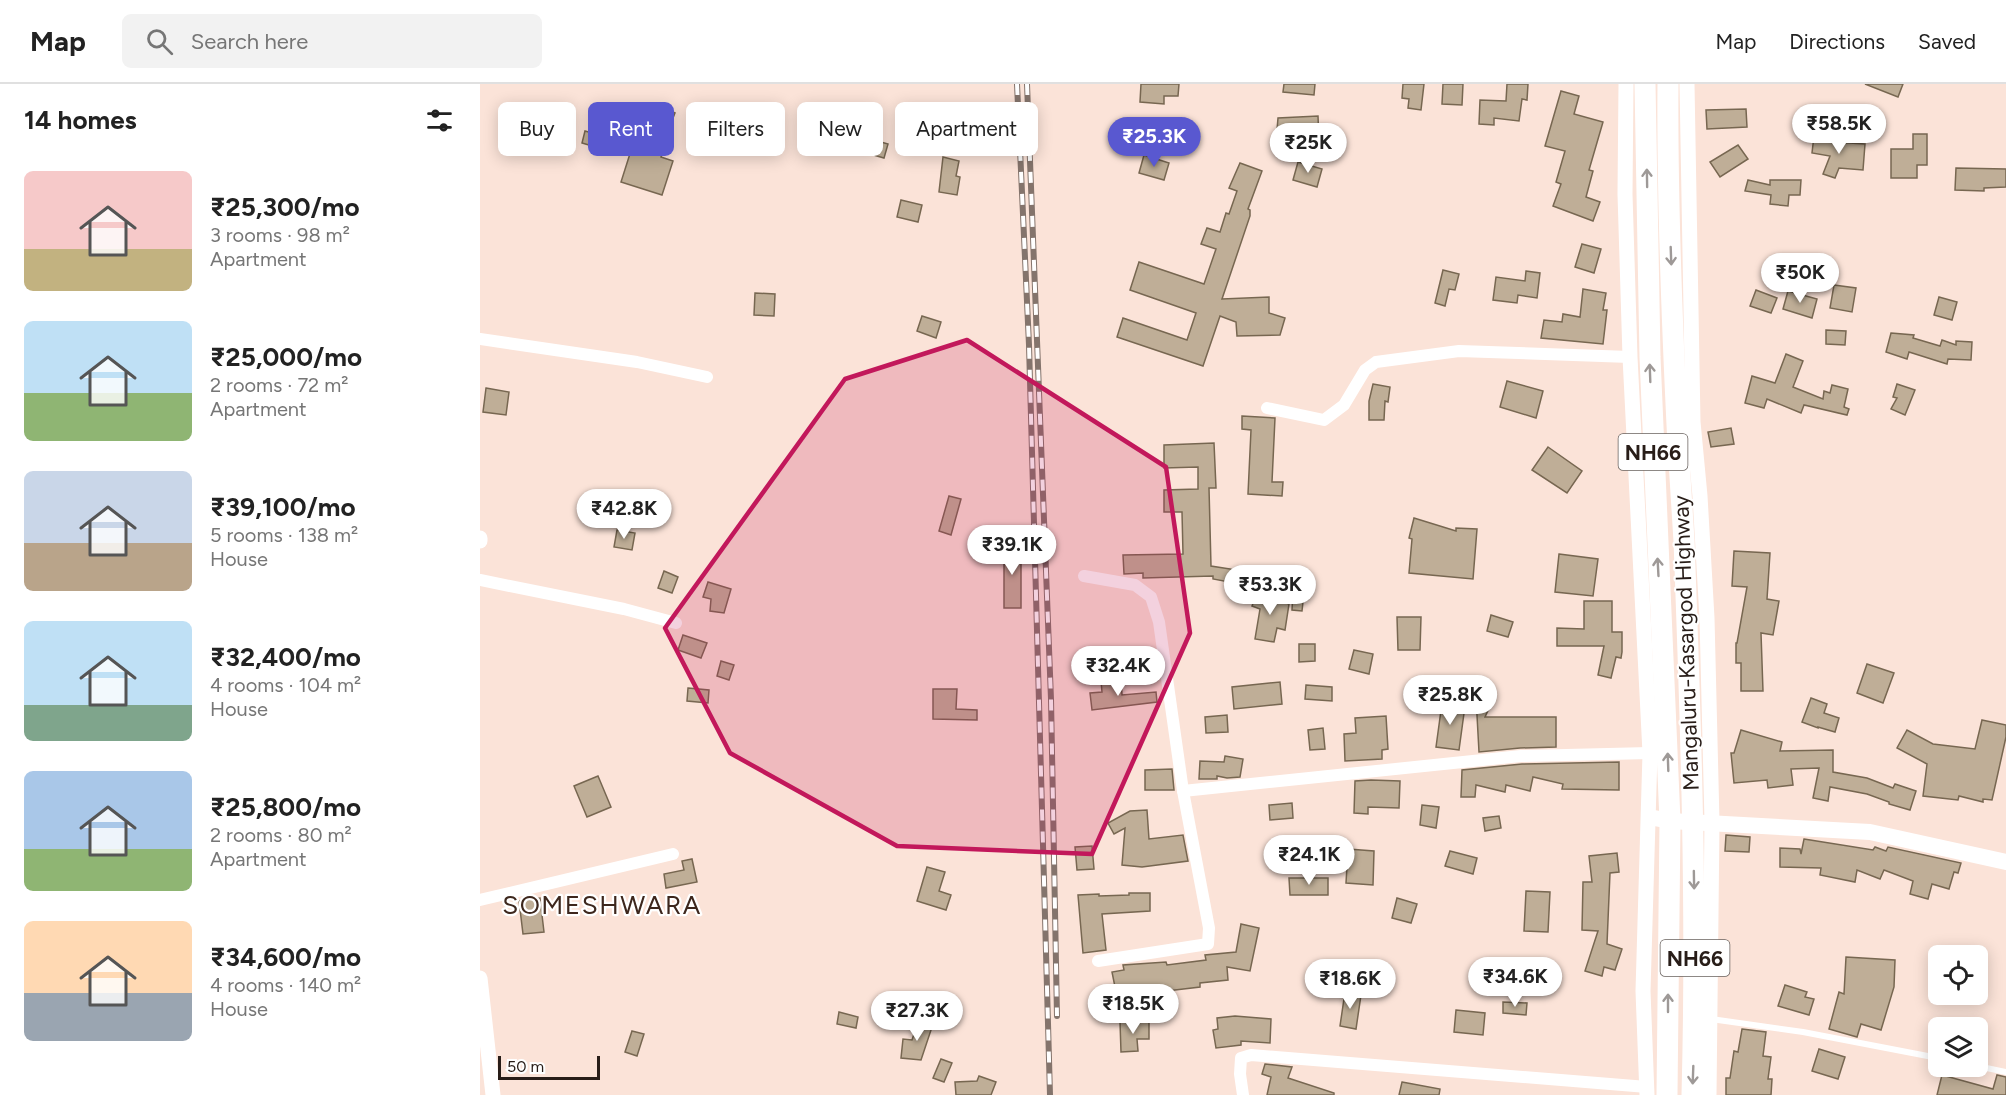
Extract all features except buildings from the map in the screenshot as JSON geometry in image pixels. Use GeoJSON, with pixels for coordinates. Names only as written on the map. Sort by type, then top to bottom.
{"type":"FeatureCollection","features":[{"type":"Feature","properties":{"kind":"highway","name":"Mangaluru-Kasargod Highway"},"geometry":{"type":"LineString","coordinates":[[1645,84],[1650,380],[1670,820],[1667,1095]]}},
{"type":"Feature","properties":{"kind":"highway","name":"Mangaluru-Kasargod Highway"},"geometry":{"type":"LineString","coordinates":[[1668,84],[1674,358],[1703,822],[1692,1095]]}},
{"type":"Feature","properties":{"kind":"main road"},"geometry":{"type":"LineString","coordinates":[[1648,817],[1870,832],[2006,862]]}},
{"type":"Feature","properties":{"kind":"street"},"geometry":{"type":"LineString","coordinates":[[1243,1095],[1240,1074],[1241,1058],[1251,1055],[1647,1091],[1644,991],[1650,753],[1630,357],[1625,194],[1626,84]]}},
{"type":"Feature","properties":{"kind":"street"},"geometry":{"type":"LineString","coordinates":[[1687,84],[1693,422],[1707,618],[1703,822],[1711,1019],[1709,1095]]}},
{"type":"Feature","properties":{"kind":"street"},"geometry":{"type":"LineString","coordinates":[[480,339],[637,362],[707,377]]}},
{"type":"Feature","properties":{"kind":"street"},"geometry":{"type":"LineString","coordinates":[[1267,408],[1324,420],[1344,405],[1365,370],[1376,362],[1459,351],[1630,357]]}},
{"type":"Feature","properties":{"kind":"street"},"geometry":{"type":"LineString","coordinates":[[1084,576],[1135,585],[1151,597],[1159,622],[1183,791],[1209,928],[1208,945],[1098,961]]}},
{"type":"Feature","properties":{"kind":"street"},"geometry":{"type":"LineString","coordinates":[[480,580],[624,609],[676,623]]}},
{"type":"Feature","properties":{"kind":"street"},"geometry":{"type":"LineString","coordinates":[[1183,791],[1521,756],[1650,753]]}},
{"type":"Feature","properties":{"kind":"street"},"geometry":{"type":"LineString","coordinates":[[480,900],[674,854]]}},
{"type":"Feature","properties":{"kind":"street"},"geometry":{"type":"LineString","coordinates":[[480,978],[493,1095]]}},
{"type":"Feature","properties":{"kind":"lane"},"geometry":{"type":"LineString","coordinates":[[1711,1019],[1803,1032],[1928,1056]]}},
{"type":"Feature","properties":{"kind":"lane"},"geometry":{"type":"LineString","coordinates":[[1988,1068],[2006,1072]]}},
{"type":"Feature","properties":{"kind":"highlighted area"},"geometry":{"type":"Polygon","coordinates":[[[967,340],[1166,467],[1190,633],[1092,854],[897,846],[730,753],[665,628],[845,379],[967,340]]]}},
{"type":"Feature","properties":{"kind":"railway"},"geometry":{"type":"LineString","coordinates":[[1017,84],[1029,345],[1050,1095]]}},
{"type":"Feature","properties":{"kind":"railway"},"geometry":{"type":"LineString","coordinates":[[1027,84],[1051,699],[1057,1016]]}},
{"type":"Feature","properties":{"kind":"district","name":"SOMESHWARA"},"geometry":{"type":"Point","coordinates":[602,905]}}]}
